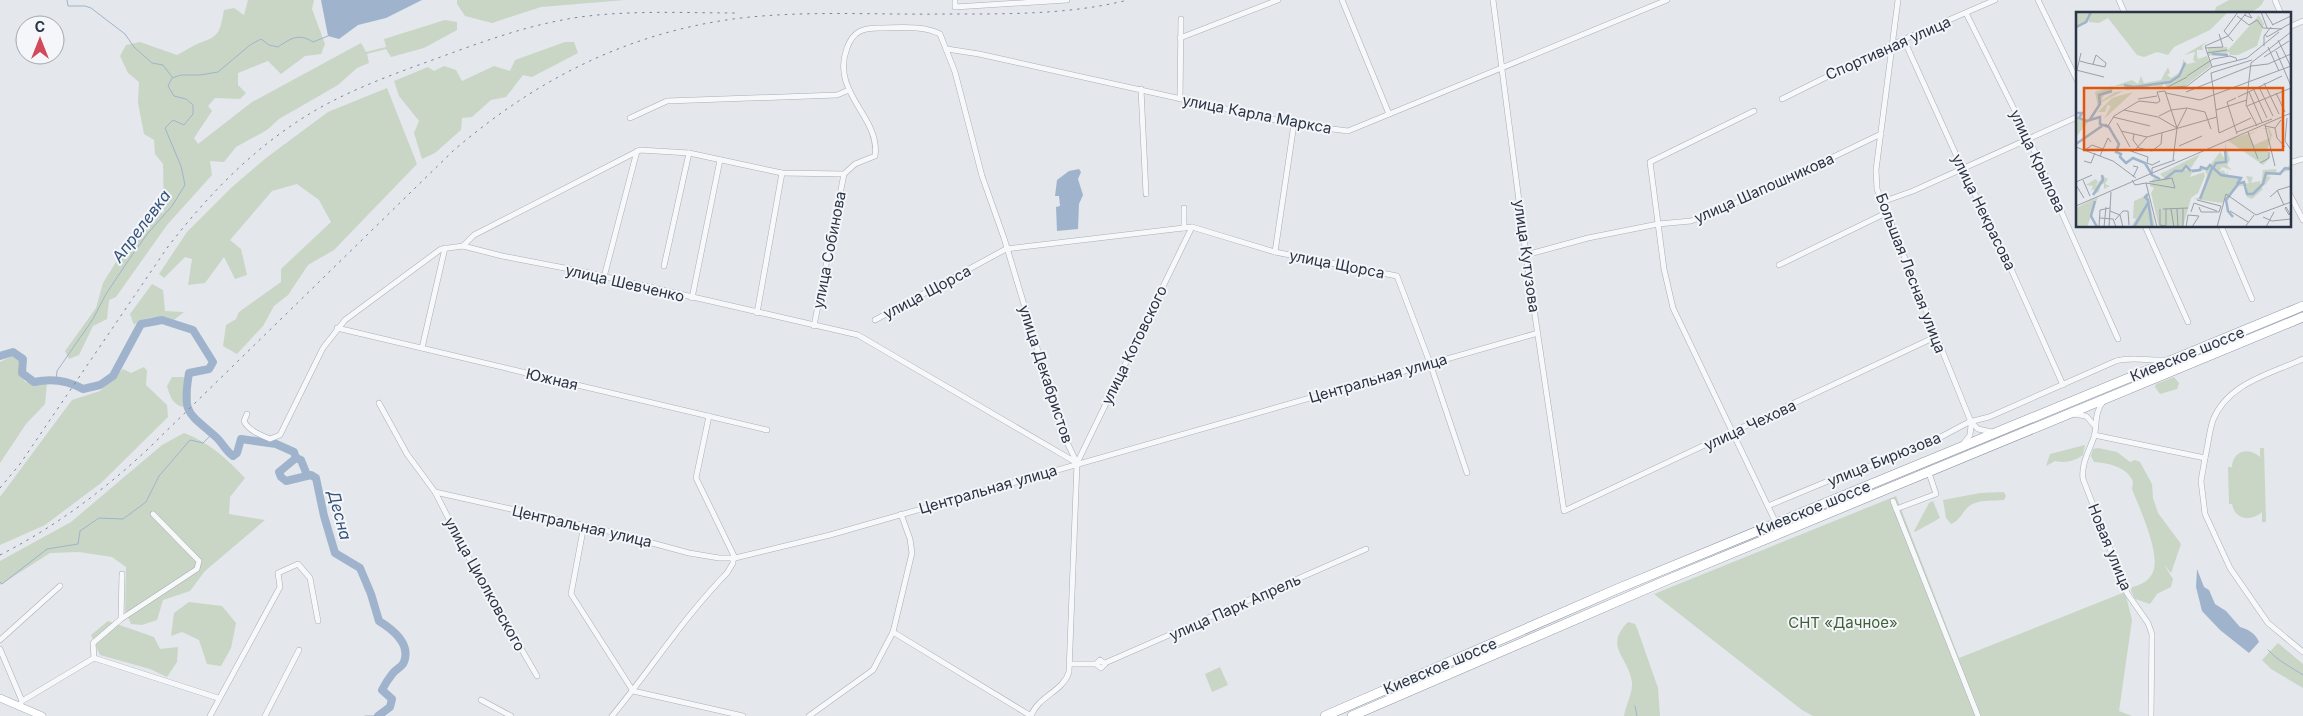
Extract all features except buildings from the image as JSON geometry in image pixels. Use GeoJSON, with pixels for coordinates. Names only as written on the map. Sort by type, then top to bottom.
{"type":"FeatureCollection","features":[{"type":"Feature","properties":{"kind":"highway","name":"Киевское шоссе"},"geometry":{"type":"LineString","coordinates":[[1325,716],[1608,593],[2303,306]]}},
{"type":"Feature","properties":{"kind":"highway","name":"Киевское шоссе"},"geometry":{"type":"LineString","coordinates":[[1352,716],[1636,593],[2303,317]]}},
{"type":"Feature","properties":{"kind":"street"},"geometry":{"type":"LineString","coordinates":[[955,0],[955,7],[1066,0]]}},
{"type":"Feature","properties":{"kind":"street"},"geometry":{"type":"LineString","coordinates":[[1180,38],[1278,0]]}},
{"type":"Feature","properties":{"kind":"street"},"geometry":{"type":"LineString","coordinates":[[1342,0],[1388,114]]}},
{"type":"Feature","properties":{"kind":"street","name":"улица Кутузова"},"geometry":{"type":"LineString","coordinates":[[1493,0],[1526,255],[1564,511]]}},
{"type":"Feature","properties":{"kind":"street","name":"улица Карла Маркса"},"geometry":{"type":"LineString","coordinates":[[947,49],[979,54],[1141,89],[1294,124],[1348,131],[1501,66],[1667,0]]}},
{"type":"Feature","properties":{"kind":"street","name":"Большая Лесная улица"},"geometry":{"type":"LineString","coordinates":[[1898,0],[1876,170],[1877,189],[1935,337],[1971,422]]}},
{"type":"Feature","properties":{"kind":"street","name":"Спортивная улица"},"geometry":{"type":"LineString","coordinates":[[1782,99],[1891,45],[1995,0]]}},
{"type":"Feature","properties":{"kind":"street"},"geometry":{"type":"LineString","coordinates":[[2038,0],[2076,78]]}},
{"type":"Feature","properties":{"kind":"street"},"geometry":{"type":"LineString","coordinates":[[2119,0],[2124,12]]}},
{"type":"Feature","properties":{"kind":"street"},"geometry":{"type":"LineString","coordinates":[[2275,0],[2279,12]]}},
{"type":"Feature","properties":{"kind":"street","name":"улица Крылова"},"geometry":{"type":"LineString","coordinates":[[1966,13],[2029,139],[2118,339]]}},
{"type":"Feature","properties":{"kind":"street"},"geometry":{"type":"LineString","coordinates":[[1180,20],[1180,99]]}},
{"type":"Feature","properties":{"kind":"street"},"geometry":{"type":"LineString","coordinates":[[2290,27],[2303,21]]}},
{"type":"Feature","properties":{"kind":"street","name":"улица Декабристов"},"geometry":{"type":"LineString","coordinates":[[849,90],[843,75],[843,58],[850,38],[857,32],[867,28],[929,28],[940,34],[956,72],[982,176],[1063,434],[1077,463],[1068,676],[1064,683],[1038,702],[1031,716]]}},
{"type":"Feature","properties":{"kind":"street","name":"улица Некрасова"},"geometry":{"type":"LineString","coordinates":[[1904,40],[1962,168],[2003,251],[2063,385]]}},
{"type":"Feature","properties":{"kind":"street"},"geometry":{"type":"LineString","coordinates":[[1141,89],[1146,194]]}},
{"type":"Feature","properties":{"kind":"street"},"geometry":{"type":"LineString","coordinates":[[463,246],[474,235],[637,151],[689,153],[782,173],[844,174],[855,164],[875,156],[876,150],[870,127],[849,90],[837,95],[668,101],[630,118]]}},
{"type":"Feature","properties":{"kind":"street"},"geometry":{"type":"LineString","coordinates":[[1754,111],[1650,162],[1664,269],[1673,308],[1776,523]]}},
{"type":"Feature","properties":{"kind":"street"},"geometry":{"type":"LineString","coordinates":[[1882,202],[1914,191],[2076,117]]}},
{"type":"Feature","properties":{"kind":"street"},"geometry":{"type":"LineString","coordinates":[[1275,252],[1294,124]]}},
{"type":"Feature","properties":{"kind":"street","name":"улица Шапошникова"},"geometry":{"type":"LineString","coordinates":[[1526,255],[1588,238],[1658,224],[1691,222],[1748,198],[1881,134]]}},
{"type":"Feature","properties":{"kind":"street"},"geometry":{"type":"LineString","coordinates":[[604,277],[637,151]]}},
{"type":"Feature","properties":{"kind":"street"},"geometry":{"type":"LineString","coordinates":[[664,266],[689,153]]}},
{"type":"Feature","properties":{"kind":"street"},"geometry":{"type":"LineString","coordinates":[[2290,164],[2303,159]]}},
{"type":"Feature","properties":{"kind":"street"},"geometry":{"type":"LineString","coordinates":[[692,298],[720,160]]}},
{"type":"Feature","properties":{"kind":"street"},"geometry":{"type":"LineString","coordinates":[[757,313],[782,173]]}},
{"type":"Feature","properties":{"kind":"street","name":"улица Собинова"},"geometry":{"type":"LineString","coordinates":[[814,326],[844,174]]}},
{"type":"Feature","properties":{"kind":"street"},"geometry":{"type":"LineString","coordinates":[[2290,194],[2303,220]]}},
{"type":"Feature","properties":{"kind":"street"},"geometry":{"type":"LineString","coordinates":[[1184,208],[1184,228]]}},
{"type":"Feature","properties":{"kind":"street"},"geometry":{"type":"LineString","coordinates":[[1779,265],[1886,213]]}},
{"type":"Feature","properties":{"kind":"street","name":"улица Щорса"},"geometry":{"type":"LineString","coordinates":[[875,320],[1006,250],[1192,227],[1275,252],[1397,276],[1430,363],[1467,473]]}},
{"type":"Feature","properties":{"kind":"street","name":"улица Котовского"},"geometry":{"type":"LineString","coordinates":[[1077,463],[1192,227]]}},
{"type":"Feature","properties":{"kind":"street"},"geometry":{"type":"LineString","coordinates":[[2146,228],[2188,322]]}},
{"type":"Feature","properties":{"kind":"street"},"geometry":{"type":"LineString","coordinates":[[2223,228],[2252,299]]}},
{"type":"Feature","properties":{"kind":"street","name":"улица Шевченко"},"geometry":{"type":"LineString","coordinates":[[246,414],[244,421],[246,426],[262,436],[270,439],[280,435],[323,348],[337,328],[441,249],[463,246],[858,335],[1077,463]]}},
{"type":"Feature","properties":{"kind":"street"},"geometry":{"type":"LineString","coordinates":[[422,348],[445,248]]}},
{"type":"Feature","properties":{"kind":"street","name":"Южная"},"geometry":{"type":"LineString","coordinates":[[337,328],[767,430]]}},
{"type":"Feature","properties":{"kind":"street","name":"Центральная улица"},"geometry":{"type":"LineString","coordinates":[[435,492],[584,525],[689,553],[719,558],[734,558],[830,535],[1538,333]]}},
{"type":"Feature","properties":{"kind":"street","name":"улица Чехова"},"geometry":{"type":"LineString","coordinates":[[1564,511],[1732,434],[1935,337]]}},
{"type":"Feature","properties":{"kind":"street","name":"улица Бирюзова"},"geometry":{"type":"LineString","coordinates":[[1768,506],[1900,455],[1971,422],[1989,417],[2124,359],[2150,361],[2178,357]]}},
{"type":"Feature","properties":{"kind":"street"},"geometry":{"type":"LineString","coordinates":[[2303,360],[2244,384],[2234,391],[2214,420],[2201,482],[2204,507],[2213,534],[2230,568],[2268,623],[2303,652]]}},
{"type":"Feature","properties":{"kind":"street","name":"Новая улица"},"geometry":{"type":"LineString","coordinates":[[2105,398],[2095,415],[2094,435],[2083,468],[2083,479],[2127,593],[2148,623],[2152,634],[2149,715]]}},
{"type":"Feature","properties":{"kind":"street","name":"улица Циолковского"},"geometry":{"type":"LineString","coordinates":[[379,403],[407,454],[435,492],[471,562],[537,676]]}},
{"type":"Feature","properties":{"kind":"street"},"geometry":{"type":"LineString","coordinates":[[2066,414],[2086,416],[2095,426]]}},
{"type":"Feature","properties":{"kind":"street"},"geometry":{"type":"LineString","coordinates":[[612,716],[633,691],[661,651],[727,573],[733,563],[734,558],[696,478],[709,416]]}},
{"type":"Feature","properties":{"kind":"street"},"geometry":{"type":"LineString","coordinates":[[1971,422],[1974,427],[1982,430],[1999,431]]}},
{"type":"Feature","properties":{"kind":"street"},"geometry":{"type":"LineString","coordinates":[[1952,451],[1965,442],[1970,435],[1971,422]]}},
{"type":"Feature","properties":{"kind":"street"},"geometry":{"type":"LineString","coordinates":[[2094,435],[2205,458]]}},
{"type":"Feature","properties":{"kind":"street"},"geometry":{"type":"LineString","coordinates":[[1896,509],[1936,494],[1929,472]]}},
{"type":"Feature","properties":{"kind":"street"},"geometry":{"type":"LineString","coordinates":[[1893,501],[1978,716]]}},
{"type":"Feature","properties":{"kind":"street"},"geometry":{"type":"LineString","coordinates":[[94,658],[93,643],[120,619],[197,570],[199,561],[153,514]]}},
{"type":"Feature","properties":{"kind":"street"},"geometry":{"type":"LineString","coordinates":[[810,716],[873,670],[893,632],[912,553],[910,539],[901,514]]}},
{"type":"Feature","properties":{"kind":"street"},"geometry":{"type":"LineString","coordinates":[[584,525],[571,594],[633,691],[742,716]]}},
{"type":"Feature","properties":{"kind":"street","name":"улица Парк Апрель"},"geometry":{"type":"LineString","coordinates":[[1070,664],[1096,664],[1101,668],[1105,663],[1366,549]]}},
{"type":"Feature","properties":{"kind":"street"},"geometry":{"type":"LineString","coordinates":[[210,716],[218,698],[280,587],[278,573],[298,564],[310,578],[318,622]]}},
{"type":"Feature","properties":{"kind":"street"},"geometry":{"type":"LineString","coordinates":[[120,619],[122,574]]}},
{"type":"Feature","properties":{"kind":"street"},"geometry":{"type":"LineString","coordinates":[[0,640],[60,586]]}},
{"type":"Feature","properties":{"kind":"street"},"geometry":{"type":"LineString","coordinates":[[893,632],[1031,716]]}},
{"type":"Feature","properties":{"kind":"street"},"geometry":{"type":"LineString","coordinates":[[0,649],[21,704]]}},
{"type":"Feature","properties":{"kind":"street"},"geometry":{"type":"LineString","coordinates":[[265,716],[299,650]]}},
{"type":"Feature","properties":{"kind":"street"},"geometry":{"type":"LineString","coordinates":[[94,658],[218,698]]}},
{"type":"Feature","properties":{"kind":"street"},"geometry":{"type":"LineString","coordinates":[[21,704],[94,658]]}},
{"type":"Feature","properties":{"kind":"street"},"geometry":{"type":"LineString","coordinates":[[0,698],[21,704],[42,716]]}},
{"type":"Feature","properties":{"kind":"street"},"geometry":{"type":"LineString","coordinates":[[481,700],[511,716]]}},
{"type":"Feature","properties":{"kind":"green space"},"geometry":{"type":"Polygon","coordinates":[[[248,0],[314,0],[312,9],[325,44],[321,54],[305,56],[281,74],[268,61],[238,73],[238,85],[246,93],[240,99],[215,98],[208,106],[212,111],[194,138],[198,144],[252,102],[361,43],[366,52],[386,47],[384,39],[445,20],[457,22],[457,30],[424,48],[391,57],[386,49],[367,54],[369,63],[357,68],[338,85],[279,119],[267,130],[236,147],[224,162],[210,161],[212,175],[167,225],[116,297],[109,300],[107,319],[93,326],[79,355],[69,359],[65,351],[96,308],[103,283],[142,220],[164,212],[163,164],[155,154],[154,140],[144,134],[138,103],[139,82],[128,73],[120,56],[126,45],[140,42],[177,55],[213,37],[219,31],[224,10],[234,8],[244,15],[248,0]]]}},
{"type":"Feature","properties":{"kind":"green space"},"geometry":{"type":"Polygon","coordinates":[[[457,0],[625,0],[541,7],[492,23],[465,16],[457,4],[457,0]]]}},
{"type":"Feature","properties":{"kind":"green space"},"geometry":{"type":"Polygon","coordinates":[[[2229,0],[2264,0],[2255,10],[2249,12],[2215,12],[2216,7],[2229,0]]]}},
{"type":"Feature","properties":{"kind":"green space"},"geometry":{"type":"Polygon","coordinates":[[[565,42],[574,42],[578,53],[532,77],[523,75],[506,97],[491,100],[472,117],[462,118],[461,130],[435,153],[422,159],[414,133],[419,121],[399,96],[394,81],[428,67],[434,71],[444,66],[456,70],[462,81],[494,66],[510,71],[515,60],[565,42]]]}},
{"type":"Feature","properties":{"kind":"green space"},"geometry":{"type":"Polygon","coordinates":[[[387,88],[417,164],[334,250],[308,265],[288,295],[274,306],[263,326],[237,354],[223,346],[226,325],[236,319],[239,312],[281,282],[281,269],[331,222],[319,200],[297,184],[272,191],[230,240],[241,249],[247,275],[235,279],[224,257],[205,283],[188,285],[192,259],[185,257],[164,278],[159,274],[187,232],[232,187],[266,158],[328,112],[387,88]]]}},
{"type":"Feature","properties":{"kind":"green space"},"geometry":{"type":"Polygon","coordinates":[[[152,284],[163,290],[165,311],[184,312],[174,320],[148,318],[134,325],[130,314],[152,284]]]}},
{"type":"Feature","properties":{"kind":"green space"},"geometry":{"type":"Polygon","coordinates":[[[12,356],[20,360],[19,372],[25,382],[47,383],[45,404],[26,424],[0,463],[0,362],[12,356]]]}},
{"type":"Feature","properties":{"kind":"green space"},"geometry":{"type":"Polygon","coordinates":[[[144,367],[147,371],[146,385],[167,405],[168,417],[101,483],[45,525],[0,545],[0,497],[72,400],[100,391],[123,369],[131,373],[144,367]]]}},
{"type":"Feature","properties":{"kind":"green space"},"geometry":{"type":"Polygon","coordinates":[[[172,377],[183,377],[190,381],[191,400],[183,407],[174,402],[169,393],[167,386],[172,377]]]}},
{"type":"Feature","properties":{"kind":"green space"},"geometry":{"type":"Polygon","coordinates":[[[2174,377],[2179,383],[2177,389],[2160,394],[2155,387],[2156,384],[2174,377]]]}},
{"type":"Feature","properties":{"kind":"green space"},"geometry":{"type":"Polygon","coordinates":[[[184,433],[202,441],[217,452],[245,478],[230,497],[229,514],[265,520],[205,571],[190,591],[163,600],[157,620],[142,625],[131,624],[125,611],[126,567],[112,557],[79,552],[50,553],[0,585],[0,561],[71,522],[162,445],[184,433]]]}},
{"type":"Feature","properties":{"kind":"green space"},"geometry":{"type":"Polygon","coordinates":[[[2085,445],[2083,455],[2076,459],[2062,462],[2055,461],[2046,466],[2050,454],[2085,445]]]}},
{"type":"Feature","properties":{"kind":"green space"},"geometry":{"type":"Polygon","coordinates":[[[2098,448],[2117,452],[2130,462],[2135,460],[2140,462],[2152,484],[2153,498],[2158,513],[2181,544],[2171,573],[2164,565],[2173,579],[2171,587],[2157,594],[2150,604],[2135,599],[2131,591],[2132,587],[2142,584],[2149,578],[2155,564],[2152,543],[2132,489],[2133,482],[2122,469],[2105,463],[2094,462],[2091,456],[2093,449],[2098,448]]]}},
{"type":"Feature","properties":{"kind":"green space"},"geometry":{"type":"Polygon","coordinates":[[[2260,448],[2264,448],[2266,522],[2262,522],[2262,512],[2253,517],[2244,518],[2236,513],[2232,504],[2229,504],[2228,467],[2232,467],[2235,457],[2242,452],[2251,452],[2260,457],[2260,448]]]}},
{"type":"Feature","properties":{"kind":"green space"},"geometry":{"type":"Polygon","coordinates":[[[2004,492],[2006,496],[2004,500],[1972,504],[1951,524],[1946,518],[1943,500],[1980,493],[2004,492]]]}},
{"type":"Feature","properties":{"kind":"green space","name":"СНТ «Дачное»"},"geometry":{"type":"Polygon","coordinates":[[[1896,496],[1959,658],[2125,592],[2132,620],[2119,711],[2132,716],[1813,716],[1802,710],[1654,594],[1896,496]]]}},
{"type":"Feature","properties":{"kind":"green space"},"geometry":{"type":"Polygon","coordinates":[[[1933,501],[1940,518],[1915,532],[1929,503],[1933,501]]]}},
{"type":"Feature","properties":{"kind":"green space"},"geometry":{"type":"Polygon","coordinates":[[[189,602],[222,606],[236,623],[231,648],[221,666],[207,664],[199,640],[182,632],[171,636],[174,613],[189,602]]]}},
{"type":"Feature","properties":{"kind":"green space"},"geometry":{"type":"Polygon","coordinates":[[[108,621],[154,637],[160,649],[178,647],[177,662],[167,677],[150,669],[100,655],[91,635],[108,621]]]}},
{"type":"Feature","properties":{"kind":"green space"},"geometry":{"type":"Polygon","coordinates":[[[1628,622],[1635,624],[1637,628],[1658,688],[1660,716],[1624,716],[1632,682],[1630,673],[1617,645],[1621,631],[1628,622]]]}},
{"type":"Feature","properties":{"kind":"green space"},"geometry":{"type":"Polygon","coordinates":[[[2278,643],[2303,664],[2303,688],[2271,669],[2262,660],[2278,643]]]}},
{"type":"Feature","properties":{"kind":"green space"},"geometry":{"type":"Polygon","coordinates":[[[1220,667],[1228,685],[1212,692],[1205,674],[1220,667]]]}},
{"type":"Feature","properties":{"kind":"water"},"geometry":{"type":"Polygon","coordinates":[[[321,0],[422,0],[386,18],[358,25],[339,39],[328,36],[321,0]]]}},
{"type":"Feature","properties":{"kind":"water"},"geometry":{"type":"Polygon","coordinates":[[[1079,169],[1081,172],[1078,179],[1083,195],[1079,204],[1078,229],[1057,231],[1056,207],[1060,206],[1059,196],[1055,196],[1057,180],[1069,171],[1079,169]]]}},
{"type":"Feature","properties":{"kind":"water"},"geometry":{"type":"Polygon","coordinates":[[[2197,569],[2204,587],[2209,590],[2215,604],[2226,611],[2240,627],[2251,632],[2258,639],[2259,642],[2249,653],[2220,630],[2202,611],[2196,587],[2197,569]]]}},
{"type":"Feature","properties":{"kind":"waterway"},"geometry":{"type":"LineString","coordinates":[[67,0],[68,6],[91,8],[125,34],[134,47],[152,63],[163,65],[172,77]]}},
{"type":"Feature","properties":{"kind":"waterway","name":"Апрелевка"},"geometry":{"type":"LineString","coordinates":[[56,380],[57,371],[93,319],[106,294],[148,233],[172,206],[185,185],[181,166],[165,128],[173,120],[184,125],[193,114],[193,105],[186,99],[174,96],[168,86],[172,78],[181,75],[200,75],[218,72],[250,45],[261,39],[269,45],[278,47],[287,41],[299,37],[313,42],[328,36]]}},
{"type":"Feature","properties":{"kind":"waterway","name":"Десна"},"geometry":{"type":"LineString","coordinates":[[0,356],[13,352],[23,359],[22,373],[34,382],[59,381],[83,389],[100,385],[113,376],[141,324],[162,320],[193,330],[213,362],[209,369],[189,373],[186,397],[190,412],[233,456],[237,453],[241,439],[276,444],[294,452],[296,458],[279,472],[281,477],[286,481],[311,475],[316,478],[324,516],[335,553],[360,568],[371,594],[379,621],[389,628],[403,643],[405,649],[404,662],[393,673],[382,690],[392,699],[390,707],[378,716]]}},
{"type":"Feature","properties":{"kind":"waterway"},"geometry":{"type":"LineString","coordinates":[[0,582],[2,584],[47,549],[78,544],[80,531],[99,518],[123,519],[146,502],[159,476],[190,440],[203,443],[212,434]]}},
{"type":"Feature","properties":{"kind":"waterway"},"geometry":{"type":"LineString","coordinates":[[296,458],[301,460],[307,475]]}},
{"type":"Feature","properties":{"kind":"waterway"},"geometry":{"type":"LineString","coordinates":[[2268,650],[2280,661],[2303,675]]}},
{"type":"Feature","properties":{"kind":"waterway"},"geometry":{"type":"LineString","coordinates":[[1635,706],[1637,716]]}},
{"type":"Feature","properties":{"kind":"waterway"},"geometry":{"type":"LineString","coordinates":[[365,716],[378,716]]}},
{"type":"Feature","properties":{"kind":"railway"},"geometry":{"type":"LineString","coordinates":[[0,555],[40,533],[78,507],[148,449],[454,150],[517,102],[584,64],[655,36],[693,26],[733,19],[812,14],[1036,13],[1083,9],[1128,0]]}},
{"type":"Feature","properties":{"kind":"railway"},"geometry":{"type":"LineString","coordinates":[[0,488],[20,464],[167,248],[184,227],[219,187],[238,169],[278,135],[300,120],[351,92],[423,63],[490,39],[544,24],[580,17],[619,13],[739,13]]}}]}
